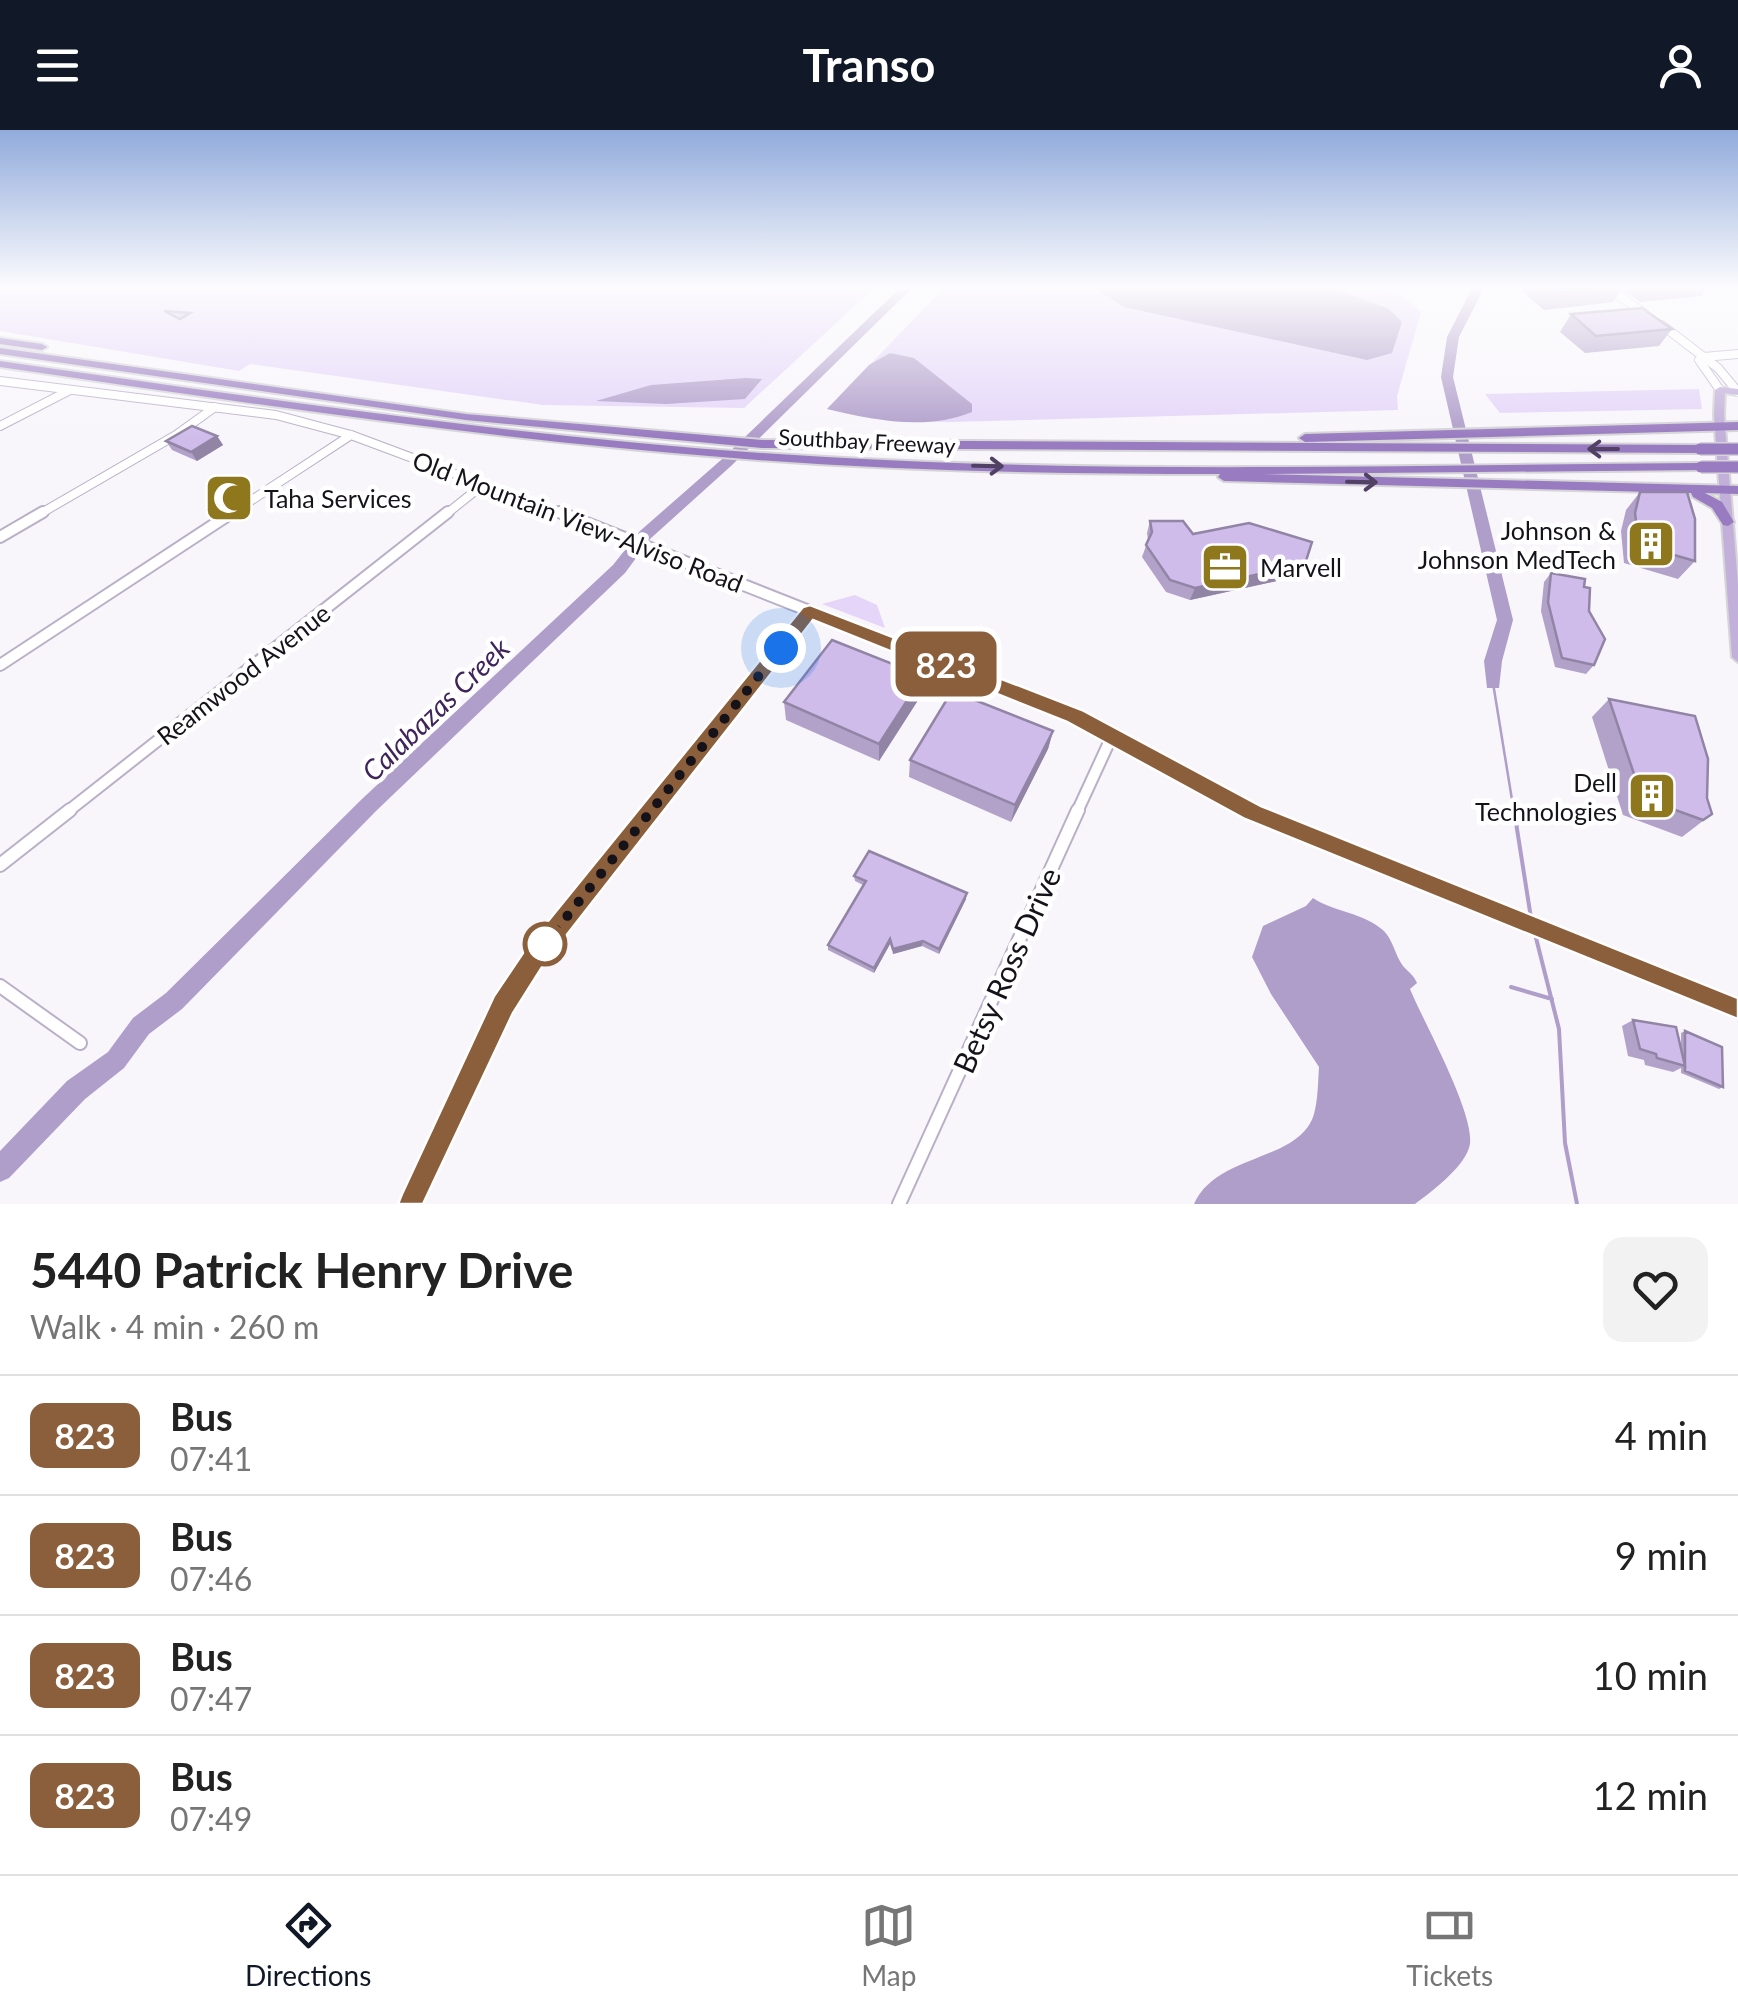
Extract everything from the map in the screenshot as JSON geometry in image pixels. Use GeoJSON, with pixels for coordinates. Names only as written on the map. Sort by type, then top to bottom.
{"type":"FeatureCollection","features":[{"type":"Feature","properties":{"kind":"highway"},"geometry":{"type":"LineString","coordinates":[[0,340],[213,381]]}},
{"type":"Feature","properties":{"kind":"highway","name":"Southbay Freeway"},"geometry":{"type":"LineString","coordinates":[[0,352],[466,417],[762,444],[1738,448]]}},
{"type":"Feature","properties":{"kind":"highway","name":"Southbay Freeway"},"geometry":{"type":"LineString","coordinates":[[0,367],[475,430],[709,452],[1020,467],[1738,467]]}},
{"type":"Feature","properties":{"kind":"highway"},"geometry":{"type":"LineString","coordinates":[[1081,447],[1738,426]]}},
{"type":"Feature","properties":{"kind":"highway"},"geometry":{"type":"LineString","coordinates":[[1020,467],[1426,484],[1732,490]]}},
{"type":"Feature","properties":{"kind":"highway"},"geometry":{"type":"LineString","coordinates":[[1668,489],[1710,499],[1728,522]]}},
{"type":"Feature","properties":{"kind":"main road"},"geometry":{"type":"LineString","coordinates":[[1738,392],[1720,390],[1720,427],[1732,490],[1728,522],[1738,656]]}},
{"type":"Feature","properties":{"kind":"street"},"geometry":{"type":"LineString","coordinates":[[1675,338],[1738,392]]}},
{"type":"Feature","properties":{"kind":"street"},"geometry":{"type":"LineString","coordinates":[[1701,358],[1738,354]]}},
{"type":"Feature","properties":{"kind":"street"},"geometry":{"type":"LineString","coordinates":[[1701,358],[1720,390]]}},
{"type":"Feature","properties":{"kind":"street","name":"Old Mountain View-Alviso Road"},"geometry":{"type":"LineString","coordinates":[[0,381],[215,406],[298,419],[351,434],[485,483],[1074,716],[1253,812],[1738,1006]]}},
{"type":"Feature","properties":{"kind":"street"},"geometry":{"type":"LineString","coordinates":[[0,426],[73,388]]}},
{"type":"Feature","properties":{"kind":"street"},"geometry":{"type":"LineString","coordinates":[[0,537],[176,435],[215,406]]}},
{"type":"Feature","properties":{"kind":"street"},"geometry":{"type":"LineString","coordinates":[[0,666],[351,434]]}},
{"type":"Feature","properties":{"kind":"street","name":"Reamwood Avenue"},"geometry":{"type":"LineString","coordinates":[[0,865],[485,483]]}},
{"type":"Feature","properties":{"kind":"street"},"geometry":{"type":"LineString","coordinates":[[412,1204],[504,1004],[536,956],[810,611]]}},
{"type":"Feature","properties":{"kind":"street","name":"Betsy Ross Drive"},"geometry":{"type":"LineString","coordinates":[[899,1204],[1112,736]]}},
{"type":"Feature","properties":{"kind":"street"},"geometry":{"type":"LineString","coordinates":[[0,986],[80,1043]]}},
{"type":"Feature","properties":{"kind":"shaded area"},"geometry":{"type":"Polygon","coordinates":[[[43,338],[820,338],[744,408],[543,405],[250,364],[239,371],[43,338]]]}},
{"type":"Feature","properties":{"kind":"shaded area"},"geometry":{"type":"Polygon","coordinates":[[[896,338],[1414,338],[1397,396],[1398,410],[948,422],[889,421],[827,409],[896,338]]]}},
{"type":"Feature","properties":{"kind":"shaded area"},"geometry":{"type":"Polygon","coordinates":[[[1267,338],[1397,338],[1392,353],[1367,360],[1267,338]]]}},
{"type":"Feature","properties":{"kind":"shaded area"},"geometry":{"type":"Polygon","coordinates":[[[890,353],[914,358],[972,404],[972,412],[918,422],[881,420],[827,409],[869,365],[890,353]]]}},
{"type":"Feature","properties":{"kind":"shaded area"},"geometry":{"type":"Polygon","coordinates":[[[762,379],[745,399],[666,404],[596,401],[651,385],[762,379]]]}},
{"type":"Feature","properties":{"kind":"shaded area"},"geometry":{"type":"Polygon","coordinates":[[[1699,389],[1702,409],[1500,413],[1485,394],[1699,389]]]}},
{"type":"Feature","properties":{"kind":"shaded area"},"geometry":{"type":"Polygon","coordinates":[[[855,595],[877,605],[885,628],[822,604],[855,595]]]}},
{"type":"Feature","properties":{"kind":"shaded area"},"geometry":{"type":"Polygon","coordinates":[[[1313,898],[1367,920],[1390,939],[1403,966],[1417,983],[1410,989],[1458,1094],[1470,1134],[1469,1148],[1453,1172],[1415,1204],[1194,1204],[1205,1187],[1220,1175],[1293,1141],[1306,1130],[1314,1114],[1319,1067],[1271,994],[1252,957],[1263,926],[1306,906],[1313,898]]]}},
{"type":"Feature","properties":{"kind":"building"},"geometry":{"type":"Polygon","coordinates":[[[192,426],[217,436],[191,452],[166,441],[192,426]]]}},
{"type":"Feature","properties":{"kind":"building"},"geometry":{"type":"Polygon","coordinates":[[[1640,492],[1687,492],[1695,519],[1695,561],[1639,545],[1635,513],[1640,492]]]}},
{"type":"Feature","properties":{"kind":"building","name":"Marvell"},"geometry":{"type":"Polygon","coordinates":[[[1150,521],[1183,521],[1193,534],[1249,523],[1312,542],[1305,564],[1195,588],[1170,580],[1146,545],[1152,532],[1150,521]]]}},
{"type":"Feature","properties":{"kind":"building","name":"Johnson & Johnson MedTech"},"geometry":{"type":"Polygon","coordinates":[[[1551,573],[1585,579],[1584,587],[1590,588],[1589,611],[1605,639],[1594,665],[1562,658],[1548,602],[1551,573]]]}},
{"type":"Feature","properties":{"kind":"building"},"geometry":{"type":"Polygon","coordinates":[[[832,640],[923,676],[879,744],[784,702],[832,640]]]}},
{"type":"Feature","properties":{"kind":"building"},"geometry":{"type":"Polygon","coordinates":[[[952,691],[1053,731],[1015,805],[910,760],[952,691]]]}},
{"type":"Feature","properties":{"kind":"building"},"geometry":{"type":"Polygon","coordinates":[[[1609,699],[1695,716],[1708,759],[1707,798],[1712,814],[1703,820],[1642,798],[1609,699]]]}},
{"type":"Feature","properties":{"kind":"building"},"geometry":{"type":"Polygon","coordinates":[[[869,851],[967,893],[939,949],[923,941],[893,949],[890,939],[874,968],[828,945],[866,881],[854,876],[869,851]]]}},
{"type":"Feature","properties":{"kind":"building"},"geometry":{"type":"Polygon","coordinates":[[[1633,1020],[1676,1027],[1685,1066],[1640,1049],[1633,1020]]]}},
{"type":"Feature","properties":{"kind":"building"},"geometry":{"type":"Polygon","coordinates":[[[1685,1031],[1722,1047],[1723,1087],[1685,1071],[1685,1031]]]}},
{"type":"Feature","properties":{"kind":"waterway","name":"Calabazas Creek"},"geometry":{"type":"LineString","coordinates":[[0,1169],[76,1090],[116,1060],[141,1026],[174,1001],[369,805],[619,569],[645,535],[726,463],[854,338]]}},
{"type":"Feature","properties":{"kind":"waterway"},"geometry":{"type":"LineString","coordinates":[[1453,338],[1447,377],[1505,620],[1493,661],[1493,683]]}},
{"type":"Feature","properties":{"kind":"waterway"},"geometry":{"type":"LineString","coordinates":[[1493,683],[1514,812]]}},
{"type":"Feature","properties":{"kind":"waterway"},"geometry":{"type":"LineString","coordinates":[[1514,810],[1531,918]]}},
{"type":"Feature","properties":{"kind":"waterway"},"geometry":{"type":"LineString","coordinates":[[1534,930],[1551,999]]}},
{"type":"Feature","properties":{"kind":"waterway"},"geometry":{"type":"LineString","coordinates":[[1511,987],[1551,999]]}},
{"type":"Feature","properties":{"kind":"waterway"},"geometry":{"type":"LineString","coordinates":[[1551,999],[1559,1029],[1565,1143],[1577,1204]]}},
{"type":"Feature","properties":{"kind":"bus line","name":"823"},"geometry":{"type":"LineString","coordinates":[[412,1204],[504,1004],[536,956],[810,611],[1074,716],[1253,812],[1738,1007]]}},
{"type":"Feature","properties":{"kind":"place","name":"Taha Services"},"geometry":{"type":"Point","coordinates":[229,498]}},
{"type":"Feature","properties":{"kind":"place","name":"Johnson & Johnson MedTech"},"geometry":{"type":"Point","coordinates":[1651,544]}},
{"type":"Feature","properties":{"kind":"place","name":"Marvell"},"geometry":{"type":"Point","coordinates":[1225,567]}},
{"type":"Feature","properties":{"kind":"place","name":"Dell Technologies"},"geometry":{"type":"Point","coordinates":[1652,796]}},
{"type":"Feature","properties":{"kind":"route"},"geometry":{"type":"LineString","coordinates":[[545,944],[781,648]]}}]}
